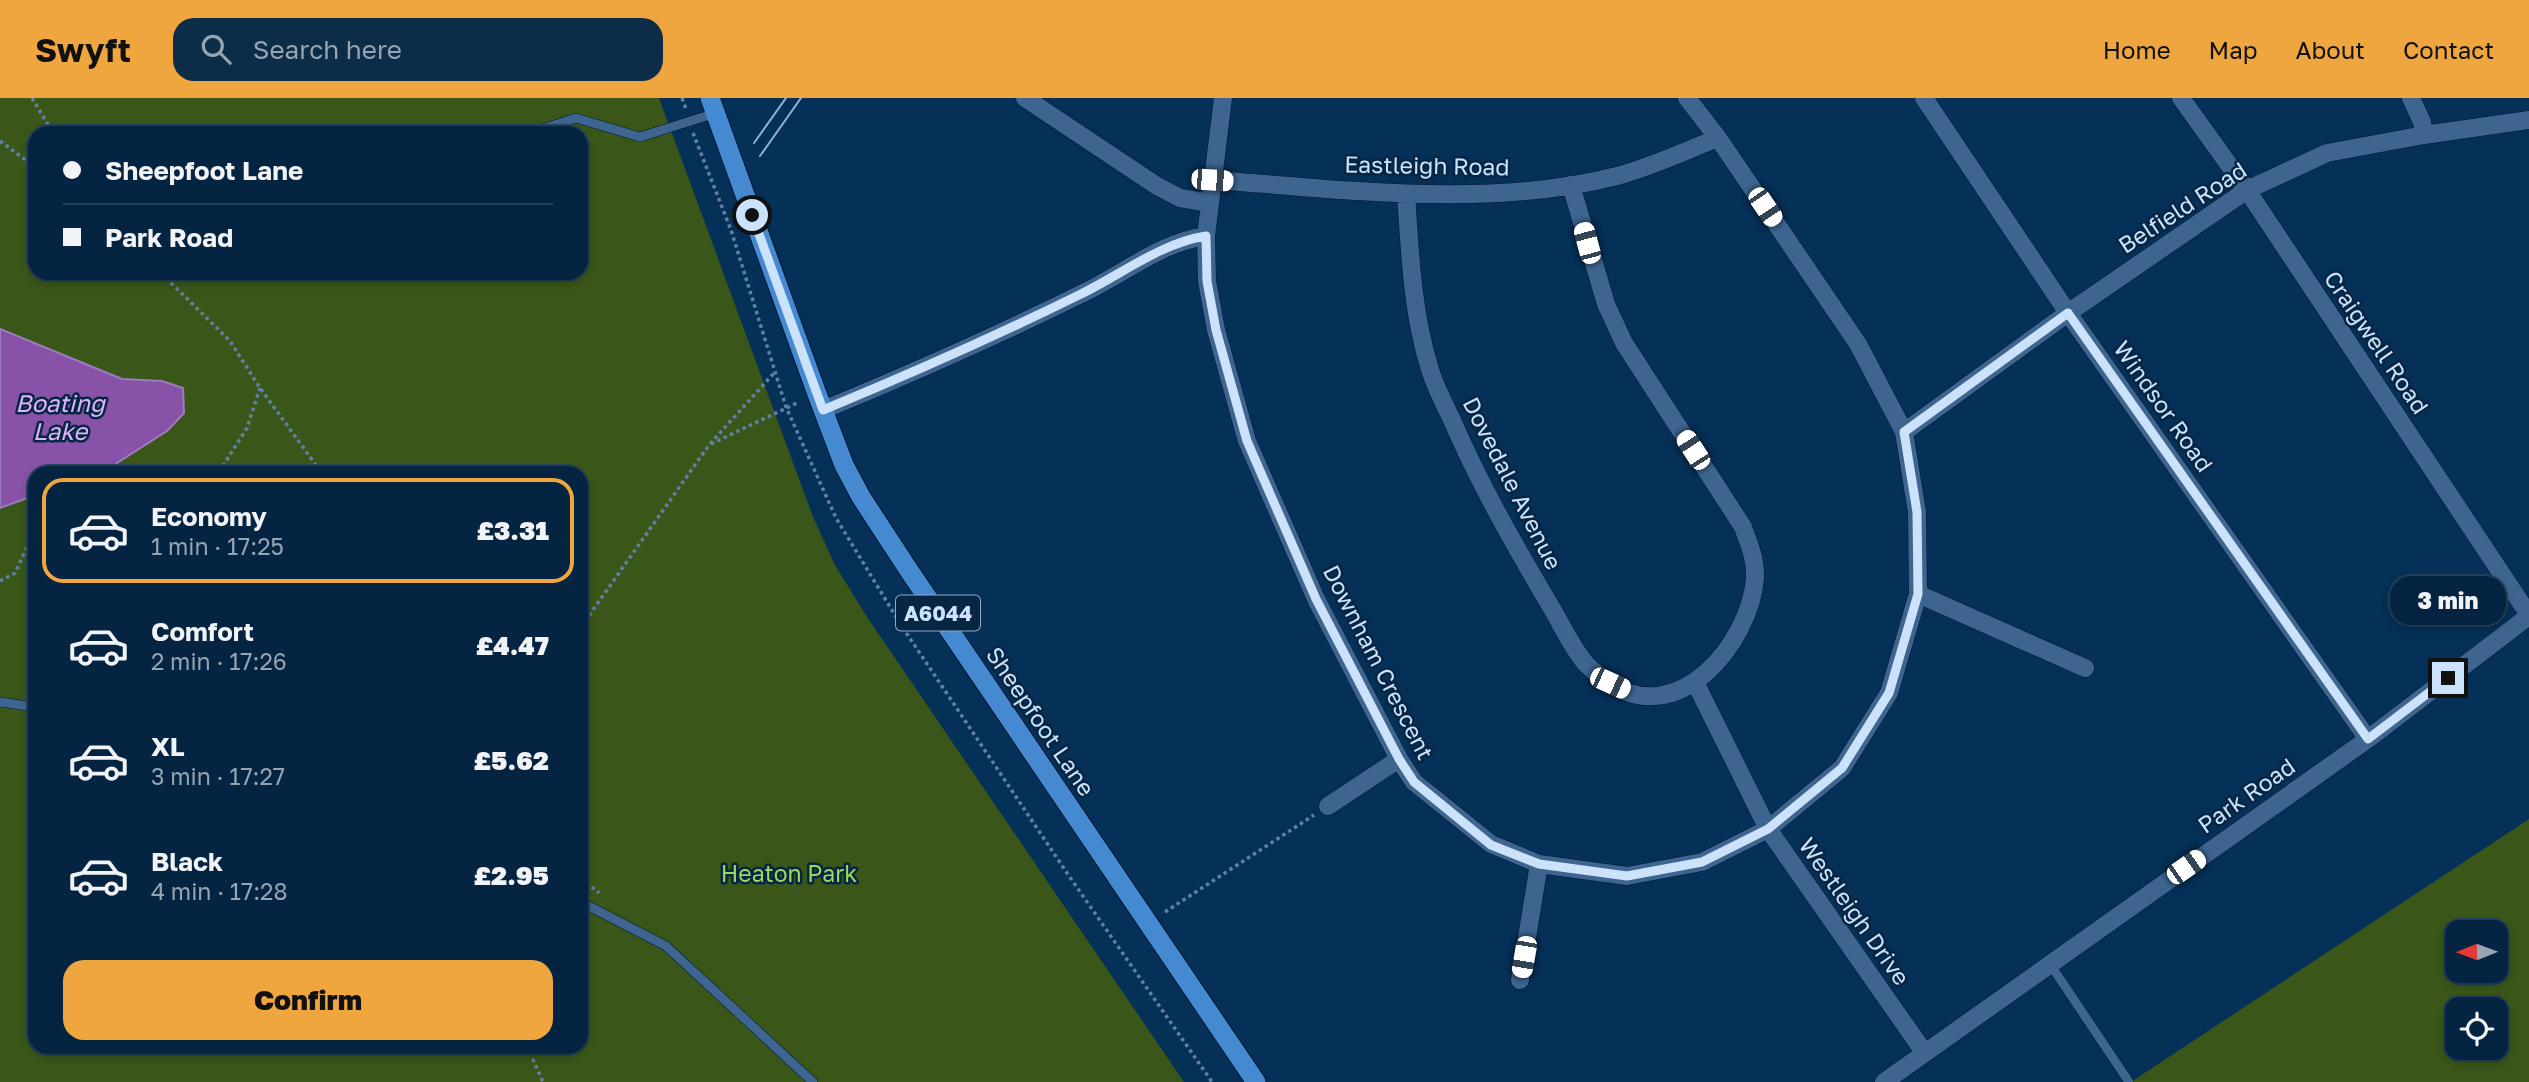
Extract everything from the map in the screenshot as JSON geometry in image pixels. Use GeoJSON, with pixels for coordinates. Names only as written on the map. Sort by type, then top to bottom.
{"type":"FeatureCollection","features":[{"type":"Feature","properties":{"kind":"main road","name":"Sheepfoot Lane"},"geometry":{"type":"LineString","coordinates":[[713,106],[844,465],[868,508],[1256,1082]]}},
{"type":"Feature","properties":{"kind":"street"},"geometry":{"type":"LineString","coordinates":[[1026,98],[1157,186],[1180,198],[1210,203]]}},
{"type":"Feature","properties":{"kind":"street","name":"Downham Crescent"},"geometry":{"type":"LineString","coordinates":[[1223,98],[1206,236],[1207,281],[1216,330],[1247,441],[1316,599],[1399,759],[1414,782],[1491,845],[1539,864],[1627,876],[1702,862],[1768,829],[1842,768],[1889,693],[1918,594],[1917,512],[1904,432],[1858,344],[1718,138],[1687,98]]}},
{"type":"Feature","properties":{"kind":"street","name":"Windsor Road"},"geometry":{"type":"LineString","coordinates":[[1924,98],[2068,313],[2368,739]]}},
{"type":"Feature","properties":{"kind":"street","name":"Craigwell Road"},"geometry":{"type":"LineString","coordinates":[[2181,98],[2247,190],[2529,615]]}},
{"type":"Feature","properties":{"kind":"street"},"geometry":{"type":"LineString","coordinates":[[2411,98],[2422,121],[2424,135]]}},
{"type":"Feature","properties":{"kind":"street","name":"Belfield Road"},"geometry":{"type":"LineString","coordinates":[[1904,432],[2068,313],[2247,190],[2327,153],[2424,135],[2529,120]]}},
{"type":"Feature","properties":{"kind":"street","name":"Eastleigh Road"},"geometry":{"type":"LineString","coordinates":[[1212,180],[1406,194],[1489,194],[1571,185],[1619,176],[1718,138]]}},
{"type":"Feature","properties":{"kind":"street","name":"Dovedale Avenue"},"geometry":{"type":"LineString","coordinates":[[1406,194],[1413,289],[1429,368],[1468,457],[1528,569],[1586,664],[1610,683],[1631,693],[1648,697],[1664,696],[1695,682],[1721,659],[1737,635],[1755,580],[1754,558],[1743,527],[1625,342],[1606,304],[1571,185]]}},
{"type":"Feature","properties":{"kind":"street"},"geometry":{"type":"LineString","coordinates":[[820,402],[1005,331],[1113,279],[1169,246],[1206,236]]}},
{"type":"Feature","properties":{"kind":"street"},"geometry":{"type":"LineString","coordinates":[[1918,594],[2085,668]]}},
{"type":"Feature","properties":{"kind":"street","name":"Park Road"},"geometry":{"type":"LineString","coordinates":[[1884,1082],[2368,739],[2529,615]]}},
{"type":"Feature","properties":{"kind":"street","name":"Westleigh Drive"},"geometry":{"type":"LineString","coordinates":[[1695,682],[1768,829],[1924,1052]]}},
{"type":"Feature","properties":{"kind":"street"},"geometry":{"type":"LineString","coordinates":[[1328,806],[1399,759]]}},
{"type":"Feature","properties":{"kind":"street"},"geometry":{"type":"LineString","coordinates":[[1520,980],[1539,864]]}},
{"type":"Feature","properties":{"kind":"lane"},"geometry":{"type":"LineString","coordinates":[[551,126],[576,118],[640,138],[713,106]]}},
{"type":"Feature","properties":{"kind":"lane"},"geometry":{"type":"LineString","coordinates":[[0,702],[28,706]]}},
{"type":"Feature","properties":{"kind":"lane"},"geometry":{"type":"LineString","coordinates":[[588,906],[666,946],[813,1082]]}},
{"type":"Feature","properties":{"kind":"lane"},"geometry":{"type":"LineString","coordinates":[[2050,964],[2129,1082]]}},
{"type":"Feature","properties":{"kind":"path"},"geometry":{"type":"LineString","coordinates":[[32,98],[49,126]]}},
{"type":"Feature","properties":{"kind":"path"},"geometry":{"type":"LineString","coordinates":[[0,141],[28,162]]}},
{"type":"Feature","properties":{"kind":"path"},"geometry":{"type":"LineString","coordinates":[[168,280],[230,341],[260,388],[317,466]]}},
{"type":"Feature","properties":{"kind":"path"},"geometry":{"type":"LineString","coordinates":[[588,617],[709,445],[775,372]]}},
{"type":"Feature","properties":{"kind":"path"},"geometry":{"type":"LineString","coordinates":[[223,466],[247,428],[260,388]]}},
{"type":"Feature","properties":{"kind":"path"},"geometry":{"type":"LineString","coordinates":[[709,445],[820,402]]}},
{"type":"Feature","properties":{"kind":"path"},"geometry":{"type":"LineString","coordinates":[[0,581],[15,573],[28,545]]}},
{"type":"Feature","properties":{"kind":"path"},"geometry":{"type":"LineString","coordinates":[[1149,923],[1328,806]]}},
{"type":"Feature","properties":{"kind":"path"},"geometry":{"type":"LineString","coordinates":[[531,1054],[543,1082]]}},
{"type":"Feature","properties":{"kind":"green space","name":"Heaton Park"},"geometry":{"type":"Polygon","coordinates":[[[0,98],[659,98],[813,517],[835,565],[867,617],[1184,1082],[0,1082],[0,98]]]}},
{"type":"Feature","properties":{"kind":"green space"},"geometry":{"type":"Polygon","coordinates":[[[2529,819],[2529,1082],[2131,1082],[2529,819]]]}},
{"type":"Feature","properties":{"kind":"water","name":"Boating Lake"},"geometry":{"type":"Polygon","coordinates":[[[0,329],[122,379],[162,381],[183,388],[184,413],[167,431],[114,466],[28,466],[28,498],[0,508],[0,329]]]}},
{"type":"Feature","properties":{"kind":"tram line"},"geometry":{"type":"LineString","coordinates":[[754,143],[786,98]]}},
{"type":"Feature","properties":{"kind":"tram line"},"geometry":{"type":"LineString","coordinates":[[760,156],[801,98]]}},
{"type":"Feature","properties":{"kind":"route"},"geometry":{"type":"LineString","coordinates":[[752,215],[823,410],[1005,331],[1113,279],[1169,246],[1206,236],[1207,281],[1216,330],[1247,441],[1316,599],[1399,759],[1414,782],[1491,845],[1539,864],[1627,876],[1702,862],[1768,829],[1842,768],[1889,693],[1918,594],[1917,512],[1904,432],[2068,313],[2368,739],[2448,678]]}}]}
